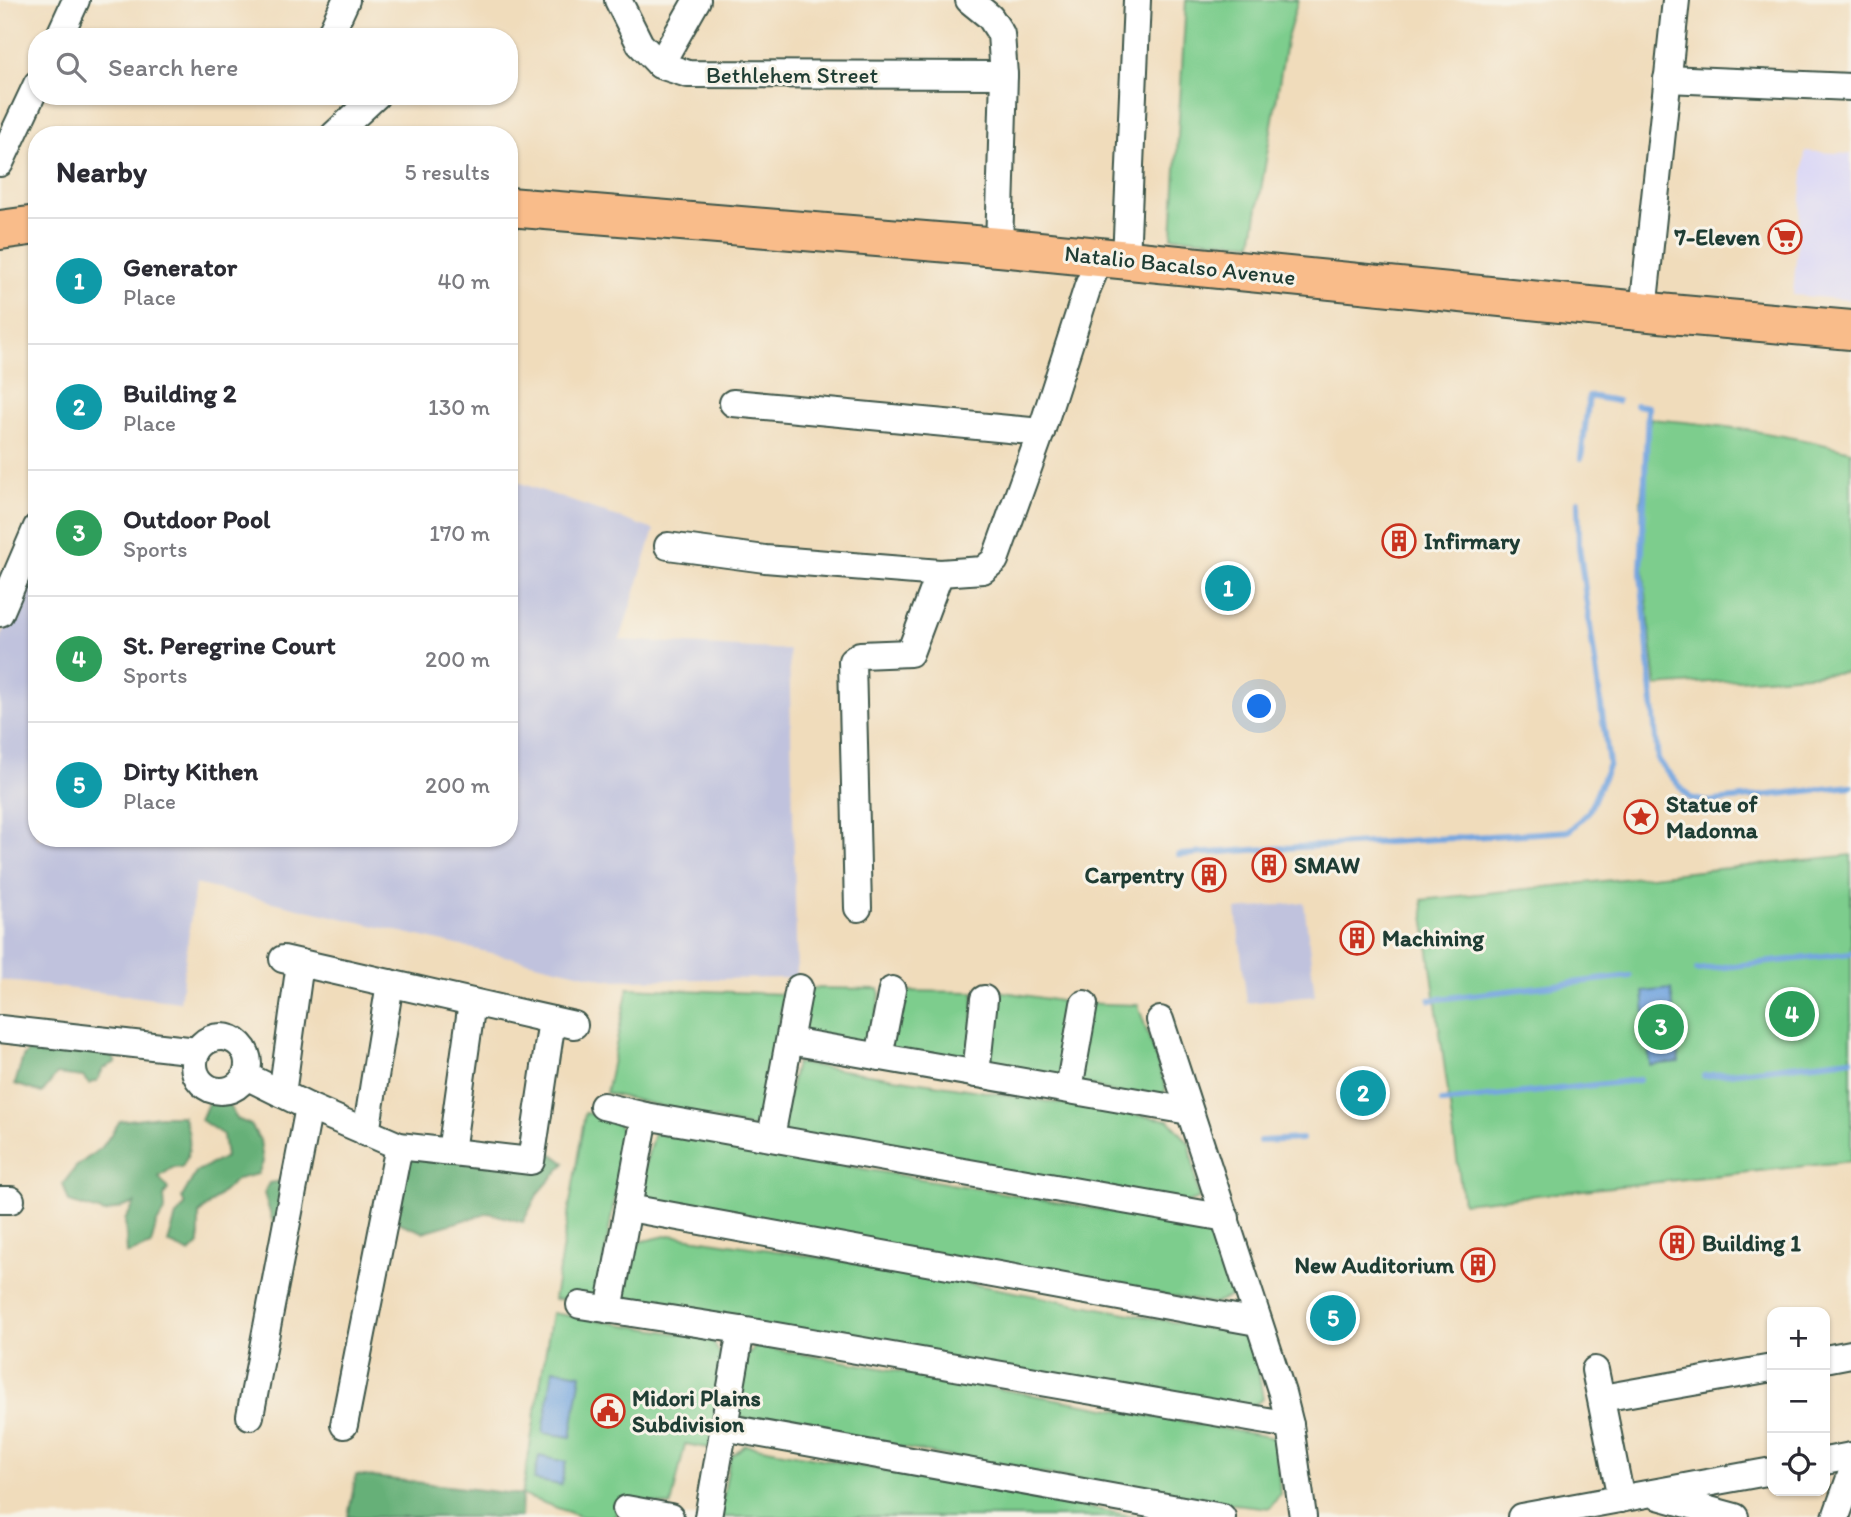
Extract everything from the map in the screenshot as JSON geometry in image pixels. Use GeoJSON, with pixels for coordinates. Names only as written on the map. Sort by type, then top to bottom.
{"type":"FeatureCollection","features":[{"type":"Feature","properties":{"kind":"highway","name":"Natalio Bacalso Avenue"},"geometry":{"type":"LineString","coordinates":[[518,208],[999,247],[1851,330]]}},
{"type":"Feature","properties":{"kind":"highway"},"geometry":{"type":"LineString","coordinates":[[0,230],[28,226]]}},
{"type":"Feature","properties":{"kind":"street"},"geometry":{"type":"LineString","coordinates":[[63,28],[76,0]]}},
{"type":"Feature","properties":{"kind":"street"},"geometry":{"type":"LineString","coordinates":[[333,28],[346,0]]}},
{"type":"Feature","properties":{"kind":"street"},"geometry":{"type":"LineString","coordinates":[[618,0],[640,44],[660,65],[697,0]]}},
{"type":"Feature","properties":{"kind":"street"},"geometry":{"type":"LineString","coordinates":[[969,0],[990,17],[1001,34],[1004,75],[999,247]]}},
{"type":"Feature","properties":{"kind":"street"},"geometry":{"type":"LineString","coordinates":[[668,546],[765,559],[940,573],[983,570],[995,560],[1041,432],[1088,286],[1113,259],[1137,0]]}},
{"type":"Feature","properties":{"kind":"street"},"geometry":{"type":"LineString","coordinates":[[1643,311],[1676,0]]}},
{"type":"Feature","properties":{"kind":"street","name":"Bethlehem Street"},"geometry":{"type":"LineString","coordinates":[[660,65],[688,75],[1004,75]]}},
{"type":"Feature","properties":{"kind":"street"},"geometry":{"type":"LineString","coordinates":[[1667,79],[1851,87]]}},
{"type":"Feature","properties":{"kind":"street"},"geometry":{"type":"LineString","coordinates":[[0,163],[28,103]]}},
{"type":"Feature","properties":{"kind":"street"},"geometry":{"type":"LineString","coordinates":[[344,126],[366,105]]}},
{"type":"Feature","properties":{"kind":"street"},"geometry":{"type":"LineString","coordinates":[[733,403],[1041,432]]}},
{"type":"Feature","properties":{"kind":"street"},"geometry":{"type":"LineString","coordinates":[[0,613],[28,548]]}},
{"type":"Feature","properties":{"kind":"street"},"geometry":{"type":"LineString","coordinates":[[858,908],[852,662],[860,655],[909,653],[940,573]]}},
{"type":"Feature","properties":{"kind":"street"},"geometry":{"type":"LineString","coordinates":[[246,1076],[282,1094],[309,1107],[399,1146],[531,1161],[563,1022],[291,961],[282,1094]]}},
{"type":"Feature","properties":{"kind":"street"},"geometry":{"type":"LineString","coordinates":[[366,1133],[390,983]]}},
{"type":"Feature","properties":{"kind":"street"},"geometry":{"type":"LineString","coordinates":[[771,1137],[799,988]]}},
{"type":"Feature","properties":{"kind":"street"},"geometry":{"type":"LineString","coordinates":[[879,1057],[892,990]]}},
{"type":"Feature","properties":{"kind":"street"},"geometry":{"type":"LineString","coordinates":[[976,1074],[984,999]]}},
{"type":"Feature","properties":{"kind":"street"},"geometry":{"type":"LineString","coordinates":[[450,1152],[472,1002]]}},
{"type":"Feature","properties":{"kind":"street"},"geometry":{"type":"LineString","coordinates":[[1069,1090],[1084,1004]]}},
{"type":"Feature","properties":{"kind":"street"},"geometry":{"type":"LineString","coordinates":[[1160,1020],[1226,1217],[1290,1424],[1303,1517]]}},
{"type":"Feature","properties":{"kind":"street"},"geometry":{"type":"LineString","coordinates":[[0,1029],[197,1051]]}},
{"type":"Feature","properties":{"kind":"street"},"geometry":{"type":"LineString","coordinates":[[220,1036],[234,1039],[245,1048],[249,1062],[246,1076],[237,1087],[223,1091],[209,1088],[198,1079],[193,1065],[197,1051],[206,1040],[220,1036]]}},
{"type":"Feature","properties":{"kind":"street"},"geometry":{"type":"LineString","coordinates":[[790,1041],[1189,1111]]}},
{"type":"Feature","properties":{"kind":"street"},"geometry":{"type":"LineString","coordinates":[[603,1106],[645,1116],[1226,1217]]}},
{"type":"Feature","properties":{"kind":"street"},"geometry":{"type":"LineString","coordinates":[[250,1416],[309,1107]]}},
{"type":"Feature","properties":{"kind":"street"},"geometry":{"type":"LineString","coordinates":[[609,1310],[645,1116]]}},
{"type":"Feature","properties":{"kind":"street"},"geometry":{"type":"LineString","coordinates":[[344,1425],[399,1146]]}},
{"type":"Feature","properties":{"kind":"street"},"geometry":{"type":"LineString","coordinates":[[629,1208],[1257,1322]]}},
{"type":"Feature","properties":{"kind":"street"},"geometry":{"type":"LineString","coordinates":[[580,1305],[1290,1424]]}},
{"type":"Feature","properties":{"kind":"street"},"geometry":{"type":"LineString","coordinates":[[708,1517],[741,1330]]}},
{"type":"Feature","properties":{"kind":"street"},"geometry":{"type":"LineString","coordinates":[[1830,1358],[1851,1354]]}},
{"type":"Feature","properties":{"kind":"street"},"geometry":{"type":"LineString","coordinates":[[1602,1398],[1767,1369]]}},
{"type":"Feature","properties":{"kind":"street"},"geometry":{"type":"LineString","coordinates":[[1595,1370],[1621,1499]]}},
{"type":"Feature","properties":{"kind":"street"},"geometry":{"type":"LineString","coordinates":[[723,1427],[1222,1517]]}},
{"type":"Feature","properties":{"kind":"street"},"geometry":{"type":"LineString","coordinates":[[1830,1460],[1851,1456]]}},
{"type":"Feature","properties":{"kind":"street"},"geometry":{"type":"LineString","coordinates":[[1532,1516],[1767,1472]]}},
{"type":"Feature","properties":{"kind":"street"},"geometry":{"type":"LineString","coordinates":[[1836,1517],[1851,1475]]}},
{"type":"Feature","properties":{"kind":"street"},"geometry":{"type":"LineString","coordinates":[[1650,1494],[1735,1517]]}},
{"type":"Feature","properties":{"kind":"street"},"geometry":{"type":"LineString","coordinates":[[625,1508],[670,1517]]}},
{"type":"Feature","properties":{"kind":"shaded area"},"geometry":{"type":"Polygon","coordinates":[[[1805,151],[1851,154],[1851,300],[1793,295],[1805,151]]]}},
{"type":"Feature","properties":{"kind":"shaded area"},"geometry":{"type":"Polygon","coordinates":[[[518,482],[654,530],[620,640],[789,650],[797,978],[608,980],[195,884],[180,1002],[0,980],[0,640],[28,573],[28,847],[518,847],[518,482]]]}},
{"type":"Feature","properties":{"kind":"shaded area"},"geometry":{"type":"Polygon","coordinates":[[[1304,902],[1315,996],[1247,1003],[1236,910],[1304,902]]]}},
{"type":"Feature","properties":{"kind":"green space"},"geometry":{"type":"Polygon","coordinates":[[[1186,0],[1298,0],[1286,42],[1252,243],[1172,237],[1186,0]]]}},
{"type":"Feature","properties":{"kind":"green space"},"geometry":{"type":"Polygon","coordinates":[[[1650,419],[1751,430],[1851,451],[1851,618],[1848,672],[1656,686],[1642,557],[1641,499],[1650,419]]]}},
{"type":"Feature","properties":{"kind":"green space"},"geometry":{"type":"Polygon","coordinates":[[[1851,855],[1851,1161],[1463,1203],[1422,900],[1851,855]]]}},
{"type":"Feature","properties":{"kind":"green space"},"geometry":{"type":"Polygon","coordinates":[[[628,988],[784,994],[763,1120],[751,1128],[606,1093],[628,988]]]}},
{"type":"Feature","properties":{"kind":"green space"},"geometry":{"type":"Polygon","coordinates":[[[806,988],[879,989],[873,1038],[864,1050],[813,1043],[798,1027],[806,988]]]}},
{"type":"Feature","properties":{"kind":"green space"},"geometry":{"type":"Polygon","coordinates":[[[992,990],[1072,1003],[1138,1005],[1166,1088],[1159,1106],[1063,1077],[989,1071],[992,990]]]}},
{"type":"Feature","properties":{"kind":"green space"},"geometry":{"type":"Polygon","coordinates":[[[897,991],[974,992],[971,1052],[958,1066],[890,1048],[897,991]]]}},
{"type":"Feature","properties":{"kind":"green space"},"geometry":{"type":"Polygon","coordinates":[[[102,1043],[116,1062],[103,1069],[97,1081],[89,1084],[83,1077],[57,1074],[42,1093],[15,1084],[23,1057],[34,1044],[102,1043]]]}},
{"type":"Feature","properties":{"kind":"green space"},"geometry":{"type":"Polygon","coordinates":[[[796,1063],[1169,1120],[1190,1144],[1199,1199],[1180,1205],[780,1133],[796,1063]]]}},
{"type":"Feature","properties":{"kind":"green space"},"geometry":{"type":"Polygon","coordinates":[[[213,1091],[222,1094],[237,1119],[251,1125],[260,1140],[263,1162],[258,1174],[237,1179],[199,1214],[199,1244],[190,1253],[168,1243],[176,1216],[185,1205],[182,1197],[197,1171],[226,1157],[223,1135],[201,1120],[213,1091]]]}},
{"type":"Feature","properties":{"kind":"green space"},"geometry":{"type":"Polygon","coordinates":[[[585,1113],[614,1117],[625,1136],[599,1290],[590,1301],[554,1299],[585,1113]]]}},
{"type":"Feature","properties":{"kind":"green space"},"geometry":{"type":"Polygon","coordinates":[[[183,1116],[189,1135],[188,1155],[182,1167],[172,1168],[159,1177],[168,1189],[164,1196],[165,1210],[156,1225],[151,1245],[127,1254],[125,1220],[135,1203],[105,1213],[69,1202],[63,1184],[76,1167],[103,1146],[120,1121],[183,1116]]]}},
{"type":"Feature","properties":{"kind":"green space"},"geometry":{"type":"Polygon","coordinates":[[[654,1133],[1219,1230],[1233,1295],[1215,1304],[635,1201],[654,1133]]]}},
{"type":"Feature","properties":{"kind":"green space"},"geometry":{"type":"Polygon","coordinates":[[[508,1144],[542,1146],[565,1163],[537,1195],[523,1222],[489,1213],[423,1232],[379,1215],[407,1149],[489,1158],[508,1144]]]}},
{"type":"Feature","properties":{"kind":"green space"},"geometry":{"type":"Polygon","coordinates":[[[303,1178],[274,1226],[264,1193],[269,1183],[303,1178]]]}},
{"type":"Feature","properties":{"kind":"green space"},"geometry":{"type":"Polygon","coordinates":[[[670,1235],[882,1267],[1253,1337],[1263,1399],[1247,1409],[670,1314],[622,1296],[639,1242],[670,1235]]]}},
{"type":"Feature","properties":{"kind":"green space"},"geometry":{"type":"Polygon","coordinates":[[[552,1313],[711,1339],[724,1361],[709,1448],[685,1444],[671,1506],[622,1498],[615,1517],[582,1517],[522,1495],[552,1313]]]}},
{"type":"Feature","properties":{"kind":"green space"},"geometry":{"type":"Polygon","coordinates":[[[756,1346],[1276,1438],[1280,1494],[1270,1508],[1171,1497],[734,1417],[741,1362],[756,1346]]]}},
{"type":"Feature","properties":{"kind":"green space"},"geometry":{"type":"Polygon","coordinates":[[[745,1445],[1139,1517],[720,1517],[730,1457],[745,1445]]]}},
{"type":"Feature","properties":{"kind":"green space"},"geometry":{"type":"Polygon","coordinates":[[[356,1475],[522,1495],[521,1517],[348,1517],[356,1475]]]}},
{"type":"Feature","properties":{"kind":"water"},"geometry":{"type":"Polygon","coordinates":[[[1671,989],[1679,1062],[1650,1065],[1643,992],[1671,989]]]}},
{"type":"Feature","properties":{"kind":"water"},"geometry":{"type":"Polygon","coordinates":[[[553,1369],[581,1374],[571,1437],[543,1433],[553,1369]]]}},
{"type":"Feature","properties":{"kind":"water"},"geometry":{"type":"Polygon","coordinates":[[[539,1456],[566,1462],[561,1485],[534,1480],[539,1456]]]}},
{"type":"Feature","properties":{"kind":"waterway"},"geometry":{"type":"LineString","coordinates":[[1581,458],[1589,396],[1617,401]]}},
{"type":"Feature","properties":{"kind":"waterway"},"geometry":{"type":"LineString","coordinates":[[1636,405],[1648,407],[1641,573],[1658,761],[1690,798],[1706,802],[1851,786]]}},
{"type":"Feature","properties":{"kind":"waterway"},"geometry":{"type":"LineString","coordinates":[[1179,855],[1569,831],[1589,811],[1609,764],[1579,546],[1578,501]]}},
{"type":"Feature","properties":{"kind":"waterway"},"geometry":{"type":"LineString","coordinates":[[1697,970],[1851,953]]}},
{"type":"Feature","properties":{"kind":"waterway"},"geometry":{"type":"LineString","coordinates":[[1430,1000],[1630,976]]}},
{"type":"Feature","properties":{"kind":"waterway"},"geometry":{"type":"LineString","coordinates":[[1704,1076],[1851,1059]]}},
{"type":"Feature","properties":{"kind":"waterway"},"geometry":{"type":"LineString","coordinates":[[1442,1102],[1639,1080]]}},
{"type":"Feature","properties":{"kind":"waterway"},"geometry":{"type":"LineString","coordinates":[[1260,1141],[1302,1139]]}},
{"type":"Feature","properties":{"kind":"place","name":"7-Eleven"},"geometry":{"type":"Point","coordinates":[1785,237]}},
{"type":"Feature","properties":{"kind":"place","name":"Infirmary"},"geometry":{"type":"Point","coordinates":[1399,541]}},
{"type":"Feature","properties":{"kind":"place","name":"Generator"},"geometry":{"type":"Point","coordinates":[1228,588]}},
{"type":"Feature","properties":{"kind":"place","name":"Statue of Madonna"},"geometry":{"type":"Point","coordinates":[1641,817]}},
{"type":"Feature","properties":{"kind":"place","name":"SMAW"},"geometry":{"type":"Point","coordinates":[1269,865]}},
{"type":"Feature","properties":{"kind":"place","name":"Carpentry"},"geometry":{"type":"Point","coordinates":[1209,875]}},
{"type":"Feature","properties":{"kind":"place","name":"Machining"},"geometry":{"type":"Point","coordinates":[1357,938]}},
{"type":"Feature","properties":{"kind":"place","name":"St. Peregrine Court"},"geometry":{"type":"Point","coordinates":[1792,1014]}},
{"type":"Feature","properties":{"kind":"place","name":"Outdoor Pool"},"geometry":{"type":"Point","coordinates":[1661,1027]}},
{"type":"Feature","properties":{"kind":"place","name":"Building 2"},"geometry":{"type":"Point","coordinates":[1363,1093]}},
{"type":"Feature","properties":{"kind":"place","name":"Building 1"},"geometry":{"type":"Point","coordinates":[1677,1243]}},
{"type":"Feature","properties":{"kind":"place","name":"New Auditorium"},"geometry":{"type":"Point","coordinates":[1478,1265]}},
{"type":"Feature","properties":{"kind":"place","name":"Dirty Kithen"},"geometry":{"type":"Point","coordinates":[1333,1318]}},
{"type":"Feature","properties":{"kind":"place","name":"Midori Plains Subdivision"},"geometry":{"type":"Point","coordinates":[608,1411]}}]}
